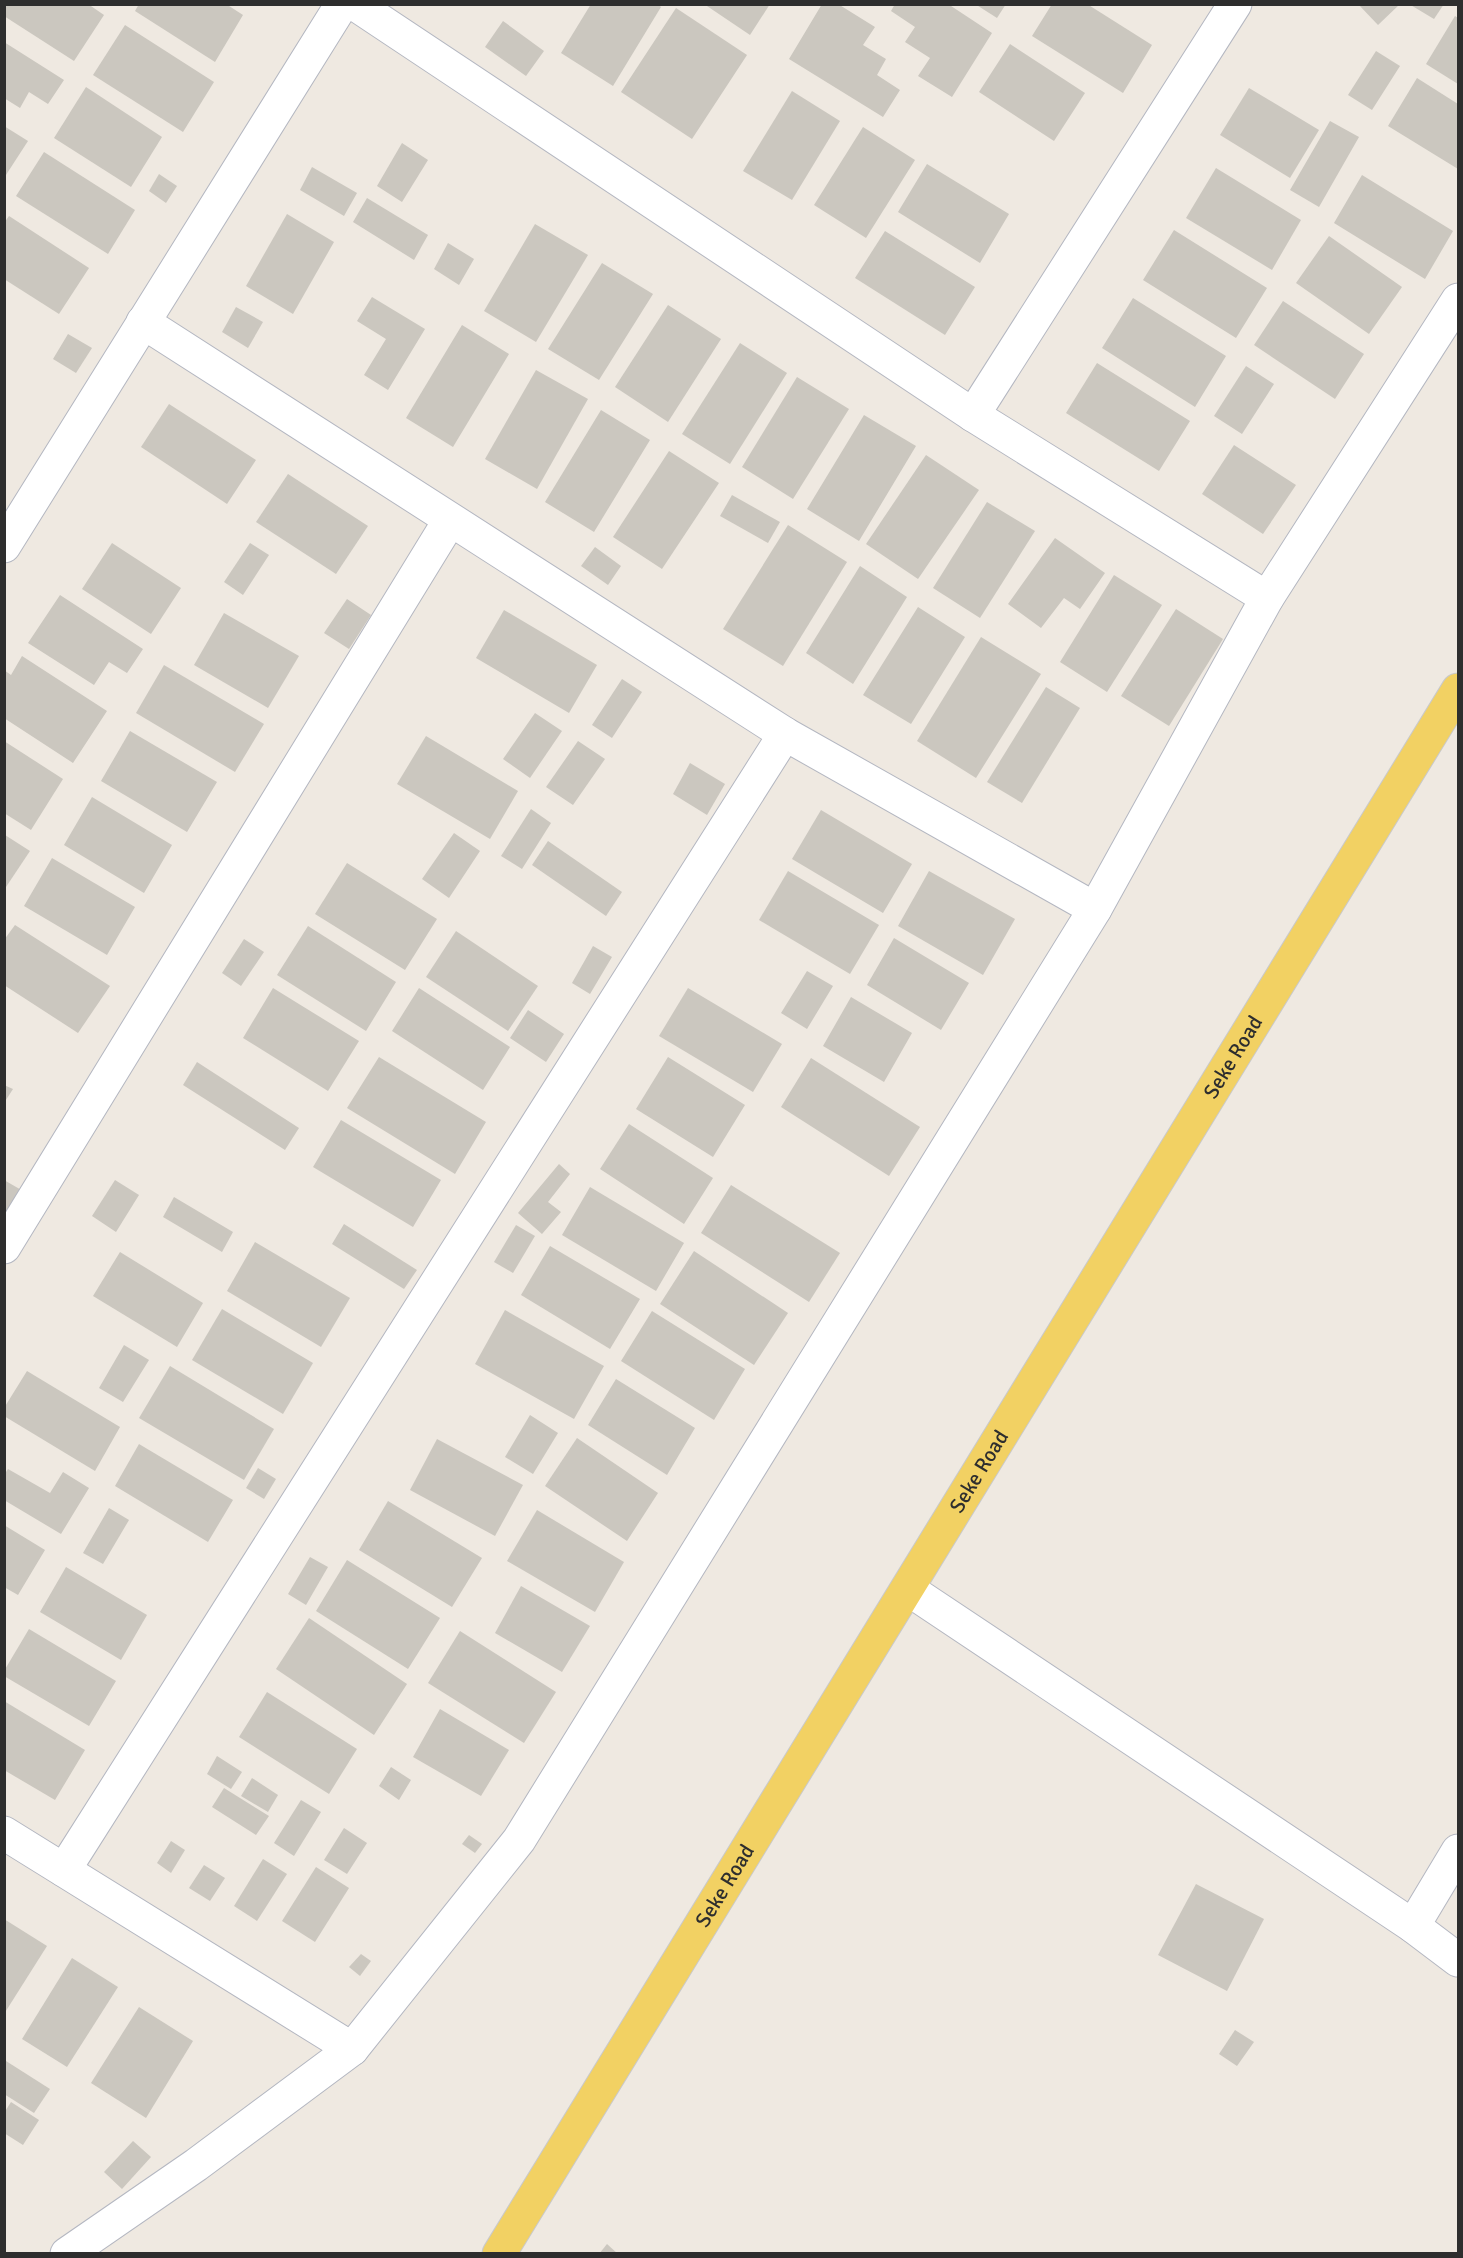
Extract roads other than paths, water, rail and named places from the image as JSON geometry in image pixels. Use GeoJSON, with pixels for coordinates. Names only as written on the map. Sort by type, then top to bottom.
{"type":"FeatureCollection","features":[{"type":"Feature","properties":{"kind":"main road","name":"Seke Road"},"geometry":{"type":"LineString","coordinates":[[499,2253],[1458,690]]}},
{"type":"Feature","properties":{"kind":"street"},"geometry":{"type":"LineString","coordinates":[[4,546],[342,4]]}},
{"type":"Feature","properties":{"kind":"street"},"geometry":{"type":"LineString","coordinates":[[355,4],[973,415],[1267,598]]}},
{"type":"Feature","properties":{"kind":"street"},"geometry":{"type":"LineString","coordinates":[[973,415],[1234,4]]}},
{"type":"Feature","properties":{"kind":"street"},"geometry":{"type":"LineString","coordinates":[[67,2253],[196,2165],[352,2049],[519,1840],[1095,909],[1267,598],[1458,300]]}},
{"type":"Feature","properties":{"kind":"street"},"geometry":{"type":"LineString","coordinates":[[143,322],[785,734],[1095,909]]}},
{"type":"Feature","properties":{"kind":"street"},"geometry":{"type":"LineString","coordinates":[[4,1247],[450,520]]}},
{"type":"Feature","properties":{"kind":"street"},"geometry":{"type":"LineString","coordinates":[[64,1870],[785,734]]}},
{"type":"Feature","properties":{"kind":"street"},"geometry":{"type":"LineString","coordinates":[[908,1589],[1413,1926],[1458,1960]]}},
{"type":"Feature","properties":{"kind":"street"},"geometry":{"type":"LineString","coordinates":[[4,1833],[352,2049]]}},
{"type":"Feature","properties":{"kind":"street"},"geometry":{"type":"LineString","coordinates":[[1413,1926],[1458,1851]]}}]}
